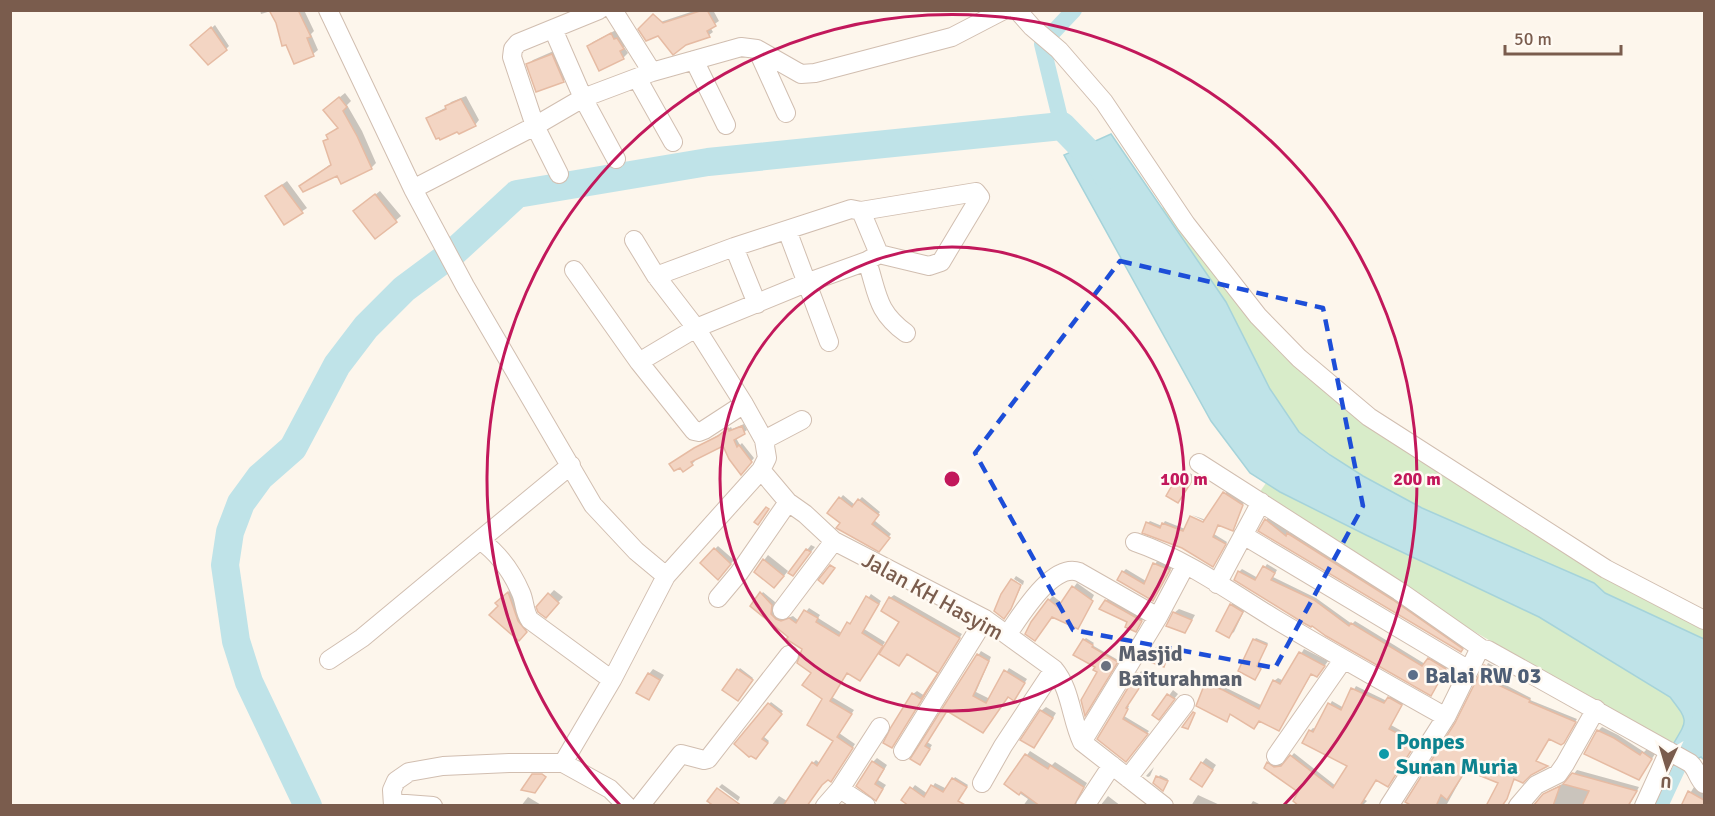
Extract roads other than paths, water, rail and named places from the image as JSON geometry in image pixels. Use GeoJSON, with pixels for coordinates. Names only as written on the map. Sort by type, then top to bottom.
{"type":"FeatureCollection","features":[{"type":"Feature","properties":{"kind":"street"},"geometry":{"type":"LineString","coordinates":[[328,10],[413,189],[465,286],[593,505],[636,551],[666,576]]}},
{"type":"Feature","properties":{"kind":"street"},"geometry":{"type":"LineString","coordinates":[[559,174],[535,126],[512,57],[513,49],[518,43],[598,10]]}},
{"type":"Feature","properties":{"kind":"street"},"geometry":{"type":"LineString","coordinates":[[613,10],[673,142]]}},
{"type":"Feature","properties":{"kind":"street"},"geometry":{"type":"LineString","coordinates":[[413,189],[535,126],[583,98],[644,75],[741,47],[757,49],[801,74],[815,73],[952,37],[1004,10]]}},
{"type":"Feature","properties":{"kind":"street"},"geometry":{"type":"LineString","coordinates":[[1017,10],[1032,27],[1059,50],[1104,102],[1186,224],[1258,316],[1299,357],[1369,417],[1606,569],[1704,620]]}},
{"type":"Feature","properties":{"kind":"street"},"geometry":{"type":"LineString","coordinates":[[553,29],[583,98],[616,159]]}},
{"type":"Feature","properties":{"kind":"street"},"geometry":{"type":"LineString","coordinates":[[757,49],[786,113]]}},
{"type":"Feature","properties":{"kind":"street"},"geometry":{"type":"LineString","coordinates":[[694,60],[726,125]]}},
{"type":"Feature","properties":{"kind":"street"},"geometry":{"type":"LineString","coordinates":[[639,362],[696,328],[873,257],[929,266],[936,265],[941,262],[978,202],[979,194],[976,192],[861,211],[845,210],[656,276]]}},
{"type":"Feature","properties":{"kind":"street"},"geometry":{"type":"LineString","coordinates":[[861,211],[873,257],[883,312],[891,322],[906,333]]}},
{"type":"Feature","properties":{"kind":"street"},"geometry":{"type":"LineString","coordinates":[[787,230],[829,342]]}},
{"type":"Feature","properties":{"kind":"street"},"geometry":{"type":"LineString","coordinates":[[562,764],[612,680],[666,576],[761,470],[767,458],[765,441],[744,404],[696,328],[656,276],[634,240]]}},
{"type":"Feature","properties":{"kind":"street"},"geometry":{"type":"LineString","coordinates":[[734,247],[757,304]]}},
{"type":"Feature","properties":{"kind":"street"},"geometry":{"type":"LineString","coordinates":[[574,270],[639,362],[696,432],[704,430],[744,404]]}},
{"type":"Feature","properties":{"kind":"street"},"geometry":{"type":"LineString","coordinates":[[765,441],[802,420]]}},
{"type":"Feature","properties":{"kind":"street"},"geometry":{"type":"LineString","coordinates":[[1199,463],[1433,614],[1482,649],[1488,650],[1596,709],[1690,763],[1704,784]]}},
{"type":"Feature","properties":{"kind":"street"},"geometry":{"type":"LineString","coordinates":[[329,660],[362,638],[571,465]]}},
{"type":"Feature","properties":{"kind":"street","name":"Jalan KH Hasyim"},"geometry":{"type":"LineString","coordinates":[[761,470],[788,502],[805,514],[834,542],[985,619],[1054,669],[1059,674],[1066,692],[1076,730],[1082,742]]}},
{"type":"Feature","properties":{"kind":"street"},"geometry":{"type":"LineString","coordinates":[[718,598],[739,573],[788,502]]}},
{"type":"Feature","properties":{"kind":"street"},"geometry":{"type":"LineString","coordinates":[[1217,584],[1261,502]]}},
{"type":"Feature","properties":{"kind":"street"},"geometry":{"type":"LineString","coordinates":[[1243,535],[1468,670]]}},
{"type":"Feature","properties":{"kind":"street"},"geometry":{"type":"LineString","coordinates":[[480,540],[489,546],[510,571],[523,600],[525,612],[531,620],[612,680]]}},
{"type":"Feature","properties":{"kind":"street"},"geometry":{"type":"LineString","coordinates":[[782,610],[834,542]]}},
{"type":"Feature","properties":{"kind":"street"},"geometry":{"type":"LineString","coordinates":[[1135,542],[1153,548],[1217,584],[1343,660],[1446,717]]}},
{"type":"Feature","properties":{"kind":"street"},"geometry":{"type":"LineString","coordinates":[[1164,806],[1082,742],[1158,617],[1185,566]]}},
{"type":"Feature","properties":{"kind":"street"},"geometry":{"type":"LineString","coordinates":[[1007,635],[1036,594],[1052,579],[1068,571],[1079,572],[1158,617]]}},
{"type":"Feature","properties":{"kind":"street"},"geometry":{"type":"LineString","coordinates":[[903,752],[985,619]]}},
{"type":"Feature","properties":{"kind":"street"},"geometry":{"type":"LineString","coordinates":[[1389,806],[1446,717],[1468,670],[1482,649]]}},
{"type":"Feature","properties":{"kind":"street"},"geometry":{"type":"LineString","coordinates":[[640,806],[681,754],[708,759],[789,655]]}},
{"type":"Feature","properties":{"kind":"street"},"geometry":{"type":"LineString","coordinates":[[1276,756],[1343,660]]}},
{"type":"Feature","properties":{"kind":"street"},"geometry":{"type":"LineString","coordinates":[[982,783],[1003,746],[1054,669]]}},
{"type":"Feature","properties":{"kind":"street"},"geometry":{"type":"LineString","coordinates":[[1128,778],[1185,704]]}},
{"type":"Feature","properties":{"kind":"street"},"geometry":{"type":"LineString","coordinates":[[1518,806],[1536,785],[1558,774],[1596,709]]}},
{"type":"Feature","properties":{"kind":"street"},"geometry":{"type":"LineString","coordinates":[[825,806],[840,789],[880,727]]}},
{"type":"Feature","properties":{"kind":"street"},"geometry":{"type":"LineString","coordinates":[[1644,806],[1671,752]]}},
{"type":"Feature","properties":{"kind":"street"},"geometry":{"type":"LineString","coordinates":[[432,806],[393,804],[392,790],[396,781],[409,772],[443,766],[498,763],[562,764],[610,789],[627,806]]}},
{"type":"Feature","properties":{"kind":"street"},"geometry":{"type":"LineString","coordinates":[[1085,806],[1112,765]]}},
{"type":"Feature","properties":{"kind":"street"},"geometry":{"type":"LineString","coordinates":[[840,789],[866,806]]}},
{"type":"Feature","properties":{"kind":"water"},"geometry":{"type":"Polygon","coordinates":[[[1111,134],[1226,302],[1270,389],[1299,432],[1363,476],[1422,508],[1594,583],[1605,593],[1704,639],[1704,760],[1701,757],[1695,760],[1672,746],[1684,721],[1681,711],[1670,697],[1539,617],[1366,535],[1280,492],[1250,473],[1211,421],[1064,155],[1111,134]]]}},
{"type":"Feature","properties":{"kind":"waterway"},"geometry":{"type":"LineString","coordinates":[[1062,126],[1042,44],[1074,10]]}},
{"type":"Feature","properties":{"kind":"waterway"},"geometry":{"type":"LineString","coordinates":[[308,806],[249,682],[236,641],[225,565],[230,532],[241,503],[260,477],[293,448],[337,365],[366,327],[404,289],[455,251],[517,194],[708,162],[1062,126],[1107,175]]}},
{"type":"Feature","properties":{"kind":"waterway"},"geometry":{"type":"LineString","coordinates":[[1660,806],[1704,711]]}},
{"type":"Feature","properties":{"kind":"place","name":"Masjid Baiturahman"},"geometry":{"type":"Point","coordinates":[1106,666]}},
{"type":"Feature","properties":{"kind":"place","name":"Balai RW 03"},"geometry":{"type":"Point","coordinates":[1413,675]}},
{"type":"Feature","properties":{"kind":"place","name":"Ponpes Sunan Muria"},"geometry":{"type":"Point","coordinates":[1384,754]}}]}
